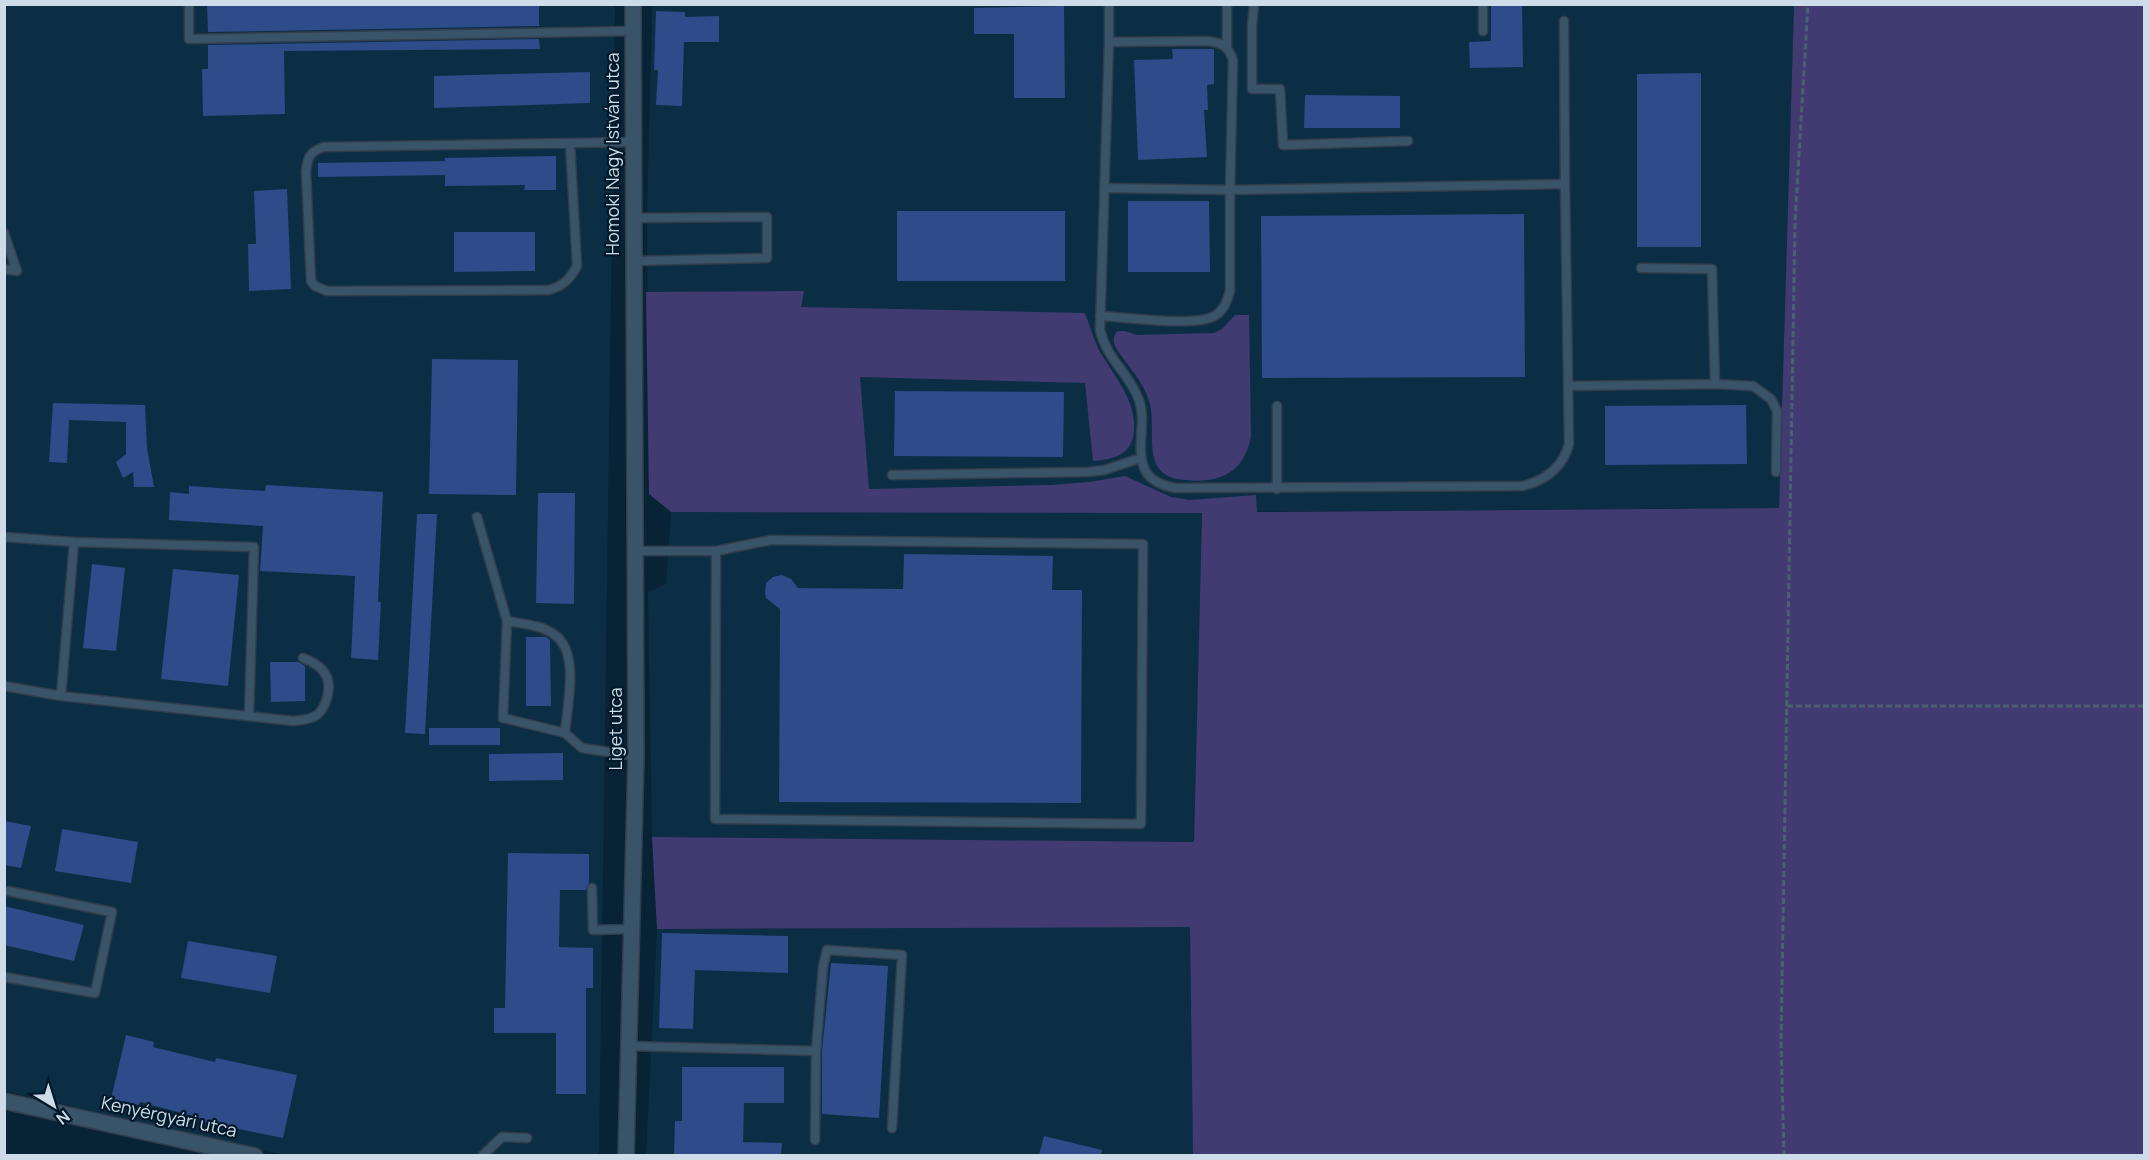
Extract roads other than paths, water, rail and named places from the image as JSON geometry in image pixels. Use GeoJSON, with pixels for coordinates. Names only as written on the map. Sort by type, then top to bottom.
{"type":"FeatureCollection","features":[{"type":"Feature","properties":{"kind":"street","name":"Homoki Nagy István utca"},"geometry":{"type":"LineString","coordinates":[[633,4],[633,303]]}},
{"type":"Feature","properties":{"kind":"street","name":"Liget utca"},"geometry":{"type":"LineString","coordinates":[[626,1155],[636,756],[633,303]]}},
{"type":"Feature","properties":{"kind":"street","name":"Kenyérgyári utca"},"geometry":{"type":"LineString","coordinates":[[4,1101],[255,1155]]}},
{"type":"Feature","properties":{"kind":"lane"},"geometry":{"type":"LineString","coordinates":[[189,4],[189,39],[633,31]]}},
{"type":"Feature","properties":{"kind":"lane"},"geometry":{"type":"LineString","coordinates":[[1109,4],[1100,330],[1104,346],[1139,400],[1142,415],[1141,458],[1149,476],[1165,486],[1176,488],[1523,486],[1537,483],[1560,465],[1566,456],[1569,444],[1564,21]]}},
{"type":"Feature","properties":{"kind":"lane"},"geometry":{"type":"LineString","coordinates":[[1100,316],[1188,322],[1205,320],[1217,315],[1226,305],[1230,291],[1233,60],[1227,47],[1227,4]]}},
{"type":"Feature","properties":{"kind":"lane"},"geometry":{"type":"LineString","coordinates":[[1254,4],[1252,89],[1280,89],[1283,145],[1408,141]]}},
{"type":"Feature","properties":{"kind":"lane"},"geometry":{"type":"LineString","coordinates":[[1483,4],[1483,31]]}},
{"type":"Feature","properties":{"kind":"lane"},"geometry":{"type":"LineString","coordinates":[[1109,42],[1208,41],[1227,47]]}},
{"type":"Feature","properties":{"kind":"lane"},"geometry":{"type":"LineString","coordinates":[[570,143],[577,266],[567,281],[561,285],[549,290],[327,291],[315,286],[311,281],[306,172],[310,155],[316,150],[324,147],[570,143],[633,142]]}},
{"type":"Feature","properties":{"kind":"lane"},"geometry":{"type":"LineString","coordinates":[[1105,188],[1230,190],[1565,184]]}},
{"type":"Feature","properties":{"kind":"lane"},"geometry":{"type":"LineString","coordinates":[[633,218],[767,217],[767,258],[633,261]]}},
{"type":"Feature","properties":{"kind":"lane"},"geometry":{"type":"LineString","coordinates":[[4,233],[17,271],[4,269]]}},
{"type":"Feature","properties":{"kind":"lane"},"geometry":{"type":"LineString","coordinates":[[1641,268],[1712,269],[1715,384]]}},
{"type":"Feature","properties":{"kind":"lane"},"geometry":{"type":"LineString","coordinates":[[1569,386],[1715,384],[1753,386],[1771,399],[1776,411],[1776,472]]}},
{"type":"Feature","properties":{"kind":"lane"},"geometry":{"type":"LineString","coordinates":[[1277,406],[1277,489]]}},
{"type":"Feature","properties":{"kind":"lane"},"geometry":{"type":"LineString","coordinates":[[892,475],[1088,472],[1104,470],[1141,458]]}},
{"type":"Feature","properties":{"kind":"lane"},"geometry":{"type":"LineString","coordinates":[[477,517],[507,621],[503,718],[565,732],[582,748],[636,756]]}},
{"type":"Feature","properties":{"kind":"lane"},"geometry":{"type":"LineString","coordinates":[[4,537],[74,542],[254,547],[249,716]]}},
{"type":"Feature","properties":{"kind":"lane"},"geometry":{"type":"LineString","coordinates":[[635,551],[716,551],[771,540],[1143,544],[1141,824],[715,819],[716,551]]}},
{"type":"Feature","properties":{"kind":"lane"},"geometry":{"type":"LineString","coordinates":[[61,696],[74,542]]}},
{"type":"Feature","properties":{"kind":"lane"},"geometry":{"type":"LineString","coordinates":[[507,621],[542,628],[564,643],[568,652],[570,670],[565,732]]}},
{"type":"Feature","properties":{"kind":"lane"},"geometry":{"type":"LineString","coordinates":[[4,686],[61,696],[293,721],[317,715],[324,707],[328,693],[327,675],[314,662],[303,658]]}},
{"type":"Feature","properties":{"kind":"lane"},"geometry":{"type":"LineString","coordinates":[[592,888],[593,930],[632,929]]}},
{"type":"Feature","properties":{"kind":"lane"},"geometry":{"type":"LineString","coordinates":[[4,977],[95,993],[112,912],[8,891]]}},
{"type":"Feature","properties":{"kind":"lane"},"geometry":{"type":"LineString","coordinates":[[815,1140],[816,1051],[822,967],[827,950],[902,955],[892,1128]]}},
{"type":"Feature","properties":{"kind":"lane"},"geometry":{"type":"LineString","coordinates":[[629,1046],[816,1051]]}},
{"type":"Feature","properties":{"kind":"lane"},"geometry":{"type":"LineString","coordinates":[[482,1155],[501,1137],[527,1138]]}}]}
